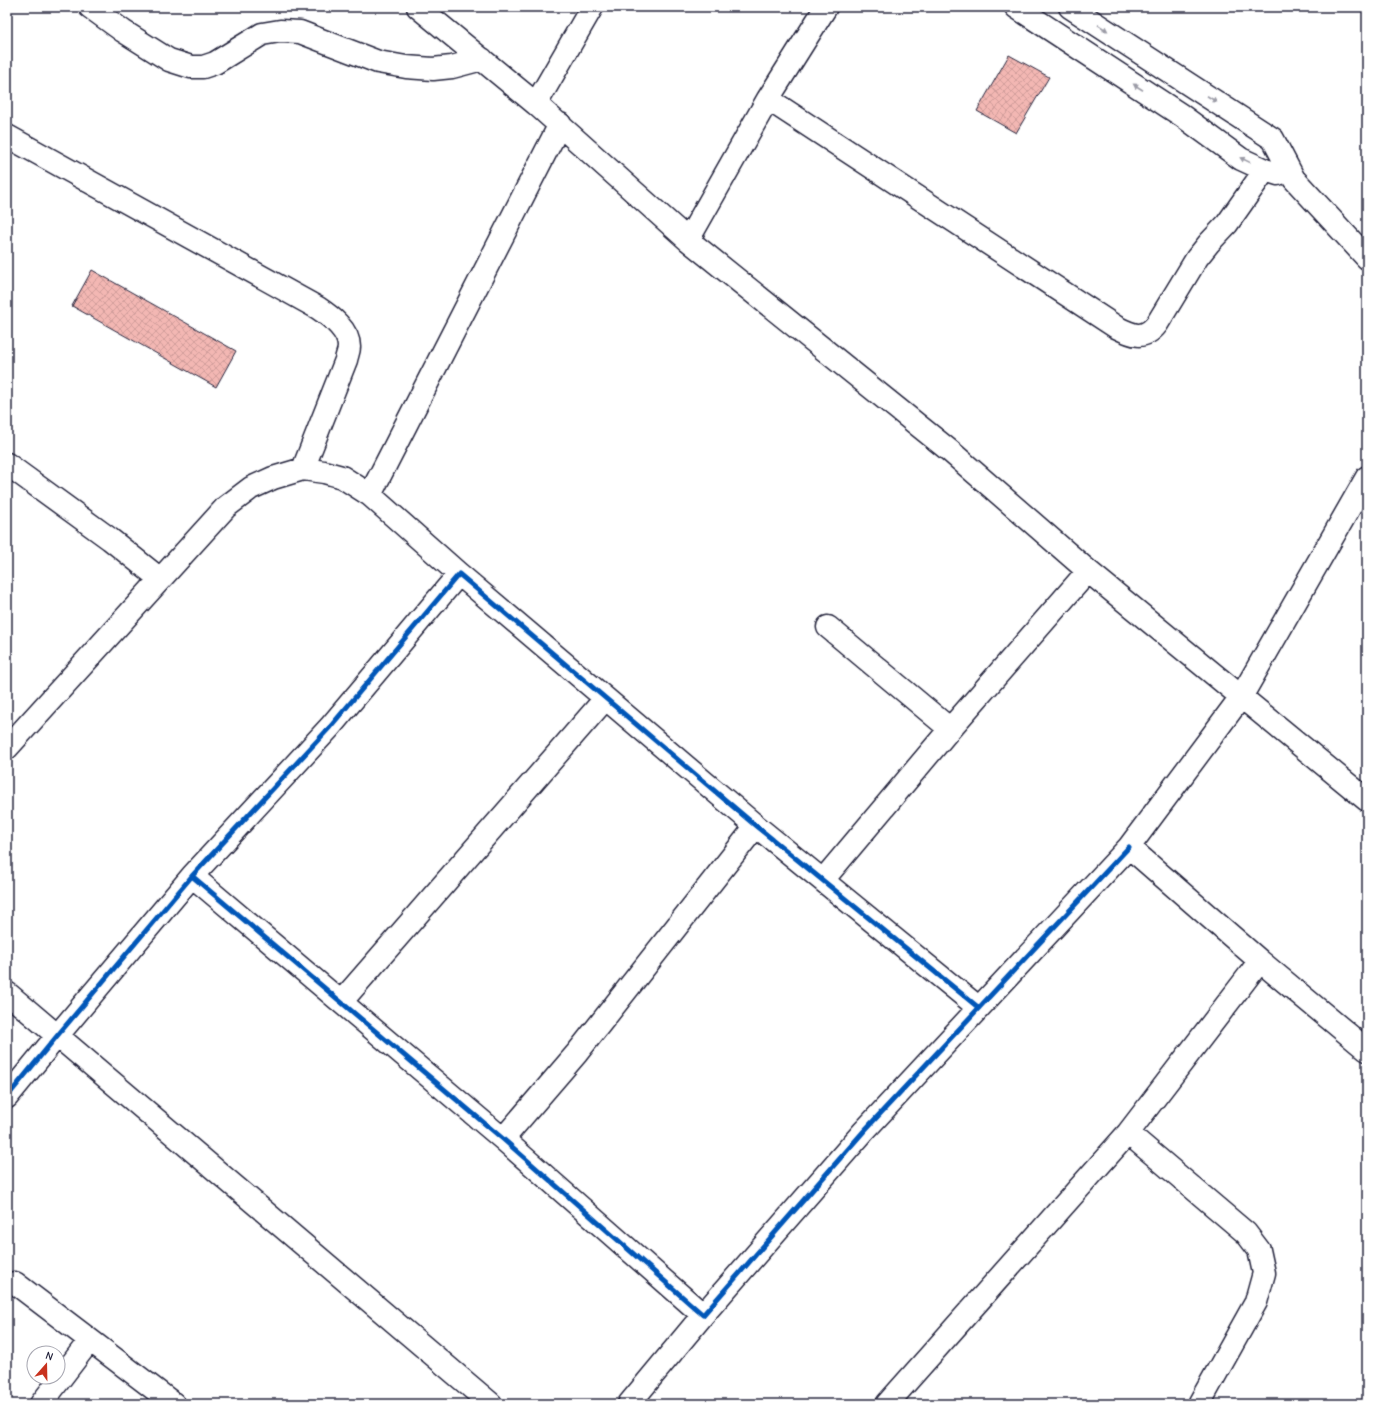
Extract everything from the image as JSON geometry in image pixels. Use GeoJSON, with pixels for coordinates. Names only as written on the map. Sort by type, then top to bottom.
{"type":"FeatureCollection","features":[{"type":"Feature","properties":{"kind":"street"},"geometry":{"type":"LineString","coordinates":[[90,7],[123,31],[169,60],[191,67],[203,67],[215,63],[262,34],[280,31],[300,32],[378,62],[406,67],[433,69],[452,67],[482,59]]}},
{"type":"Feature","properties":{"kind":"street"},"geometry":{"type":"LineString","coordinates":[[418,7],[560,124],[688,240],[950,451],[1088,571],[1367,800]]}},
{"type":"Feature","properties":{"kind":"street"},"geometry":{"type":"LineString","coordinates":[[536,104],[592,7]]}},
{"type":"Feature","properties":{"kind":"street"},"geometry":{"type":"LineString","coordinates":[[688,240],[768,99],[826,7]]}},
{"type":"Feature","properties":{"kind":"street"},"geometry":{"type":"LineString","coordinates":[[1016,7],[1181,115],[1241,159],[1265,170],[1294,179]]}},
{"type":"Feature","properties":{"kind":"street"},"geometry":{"type":"LineString","coordinates":[[1070,7],[1273,139],[1294,179],[1367,258]]}},
{"type":"Feature","properties":{"kind":"street"},"geometry":{"type":"LineString","coordinates":[[768,99],[1116,327],[1131,334],[1146,334],[1157,324],[1197,258],[1227,224],[1265,170]]}},
{"type":"Feature","properties":{"kind":"street"},"geometry":{"type":"LineString","coordinates":[[370,495],[560,124]]}},
{"type":"Feature","properties":{"kind":"street"},"geometry":{"type":"LineString","coordinates":[[7,136],[311,304],[335,320],[345,334],[349,346],[346,360],[303,469]]}},
{"type":"Feature","properties":{"kind":"street"},"geometry":{"type":"LineString","coordinates":[[7,464],[110,540],[160,580]]}},
{"type":"Feature","properties":{"kind":"street"},"geometry":{"type":"LineString","coordinates":[[12,735],[160,580],[226,507],[251,488],[288,472],[303,469],[324,472],[342,477],[370,495],[458,574],[756,826],[979,1008]]}},
{"type":"Feature","properties":{"kind":"street"},"geometry":{"type":"LineString","coordinates":[[629,1404],[702,1315],[864,1131],[1129,847],[1241,697],[1367,477]]}},
{"type":"Feature","properties":{"kind":"street"},"geometry":{"type":"LineString","coordinates":[[823,880],[950,729],[1088,571]]}},
{"type":"Feature","properties":{"kind":"street"},"geometry":{"type":"LineString","coordinates":[[7,1097],[56,1036],[192,876],[330,727],[458,574]]}},
{"type":"Feature","properties":{"kind":"street"},"geometry":{"type":"LineString","coordinates":[[828,628],[950,729]]}},
{"type":"Feature","properties":{"kind":"street"},"geometry":{"type":"LineString","coordinates":[[341,1002],[606,699]]}},
{"type":"Feature","properties":{"kind":"street"},"geometry":{"type":"LineString","coordinates":[[503,1139],[577,1053],[756,826]]}},
{"type":"Feature","properties":{"kind":"street"},"geometry":{"type":"LineString","coordinates":[[1129,847],[1260,961],[1367,1050]]}},
{"type":"Feature","properties":{"kind":"street"},"geometry":{"type":"LineString","coordinates":[[192,876],[503,1139],[702,1315]]}},
{"type":"Feature","properties":{"kind":"street"},"geometry":{"type":"LineString","coordinates":[[887,1404],[1128,1133],[1260,961]]}},
{"type":"Feature","properties":{"kind":"street"},"geometry":{"type":"LineString","coordinates":[[7,992],[56,1036],[491,1404]]}},
{"type":"Feature","properties":{"kind":"street"},"geometry":{"type":"LineString","coordinates":[[1128,1133],[1246,1233],[1259,1250],[1264,1273],[1256,1302],[1199,1404]]}},
{"type":"Feature","properties":{"kind":"street"},"geometry":{"type":"LineString","coordinates":[[14,1283],[174,1404]]}},
{"type":"Feature","properties":{"kind":"street"},"geometry":{"type":"LineString","coordinates":[[41,1404],[90,1340]]}},
{"type":"Feature","properties":{"kind":"building"},"geometry":{"type":"Polygon","coordinates":[[[1009,55],[1049,77],[1016,133],[977,111],[1009,55]]]}},
{"type":"Feature","properties":{"kind":"building"},"geometry":{"type":"Polygon","coordinates":[[[92,270],[236,351],[216,387],[72,306],[92,270]]]}},
{"type":"Feature","properties":{"kind":"cycle path"},"geometry":{"type":"LineString","coordinates":[[7,1097],[192,876],[330,727],[459,574],[756,826],[979,1008]]}},
{"type":"Feature","properties":{"kind":"cycle path"},"geometry":{"type":"LineString","coordinates":[[192,876],[503,1139],[703,1315],[864,1131],[1129,847]]}}]}
